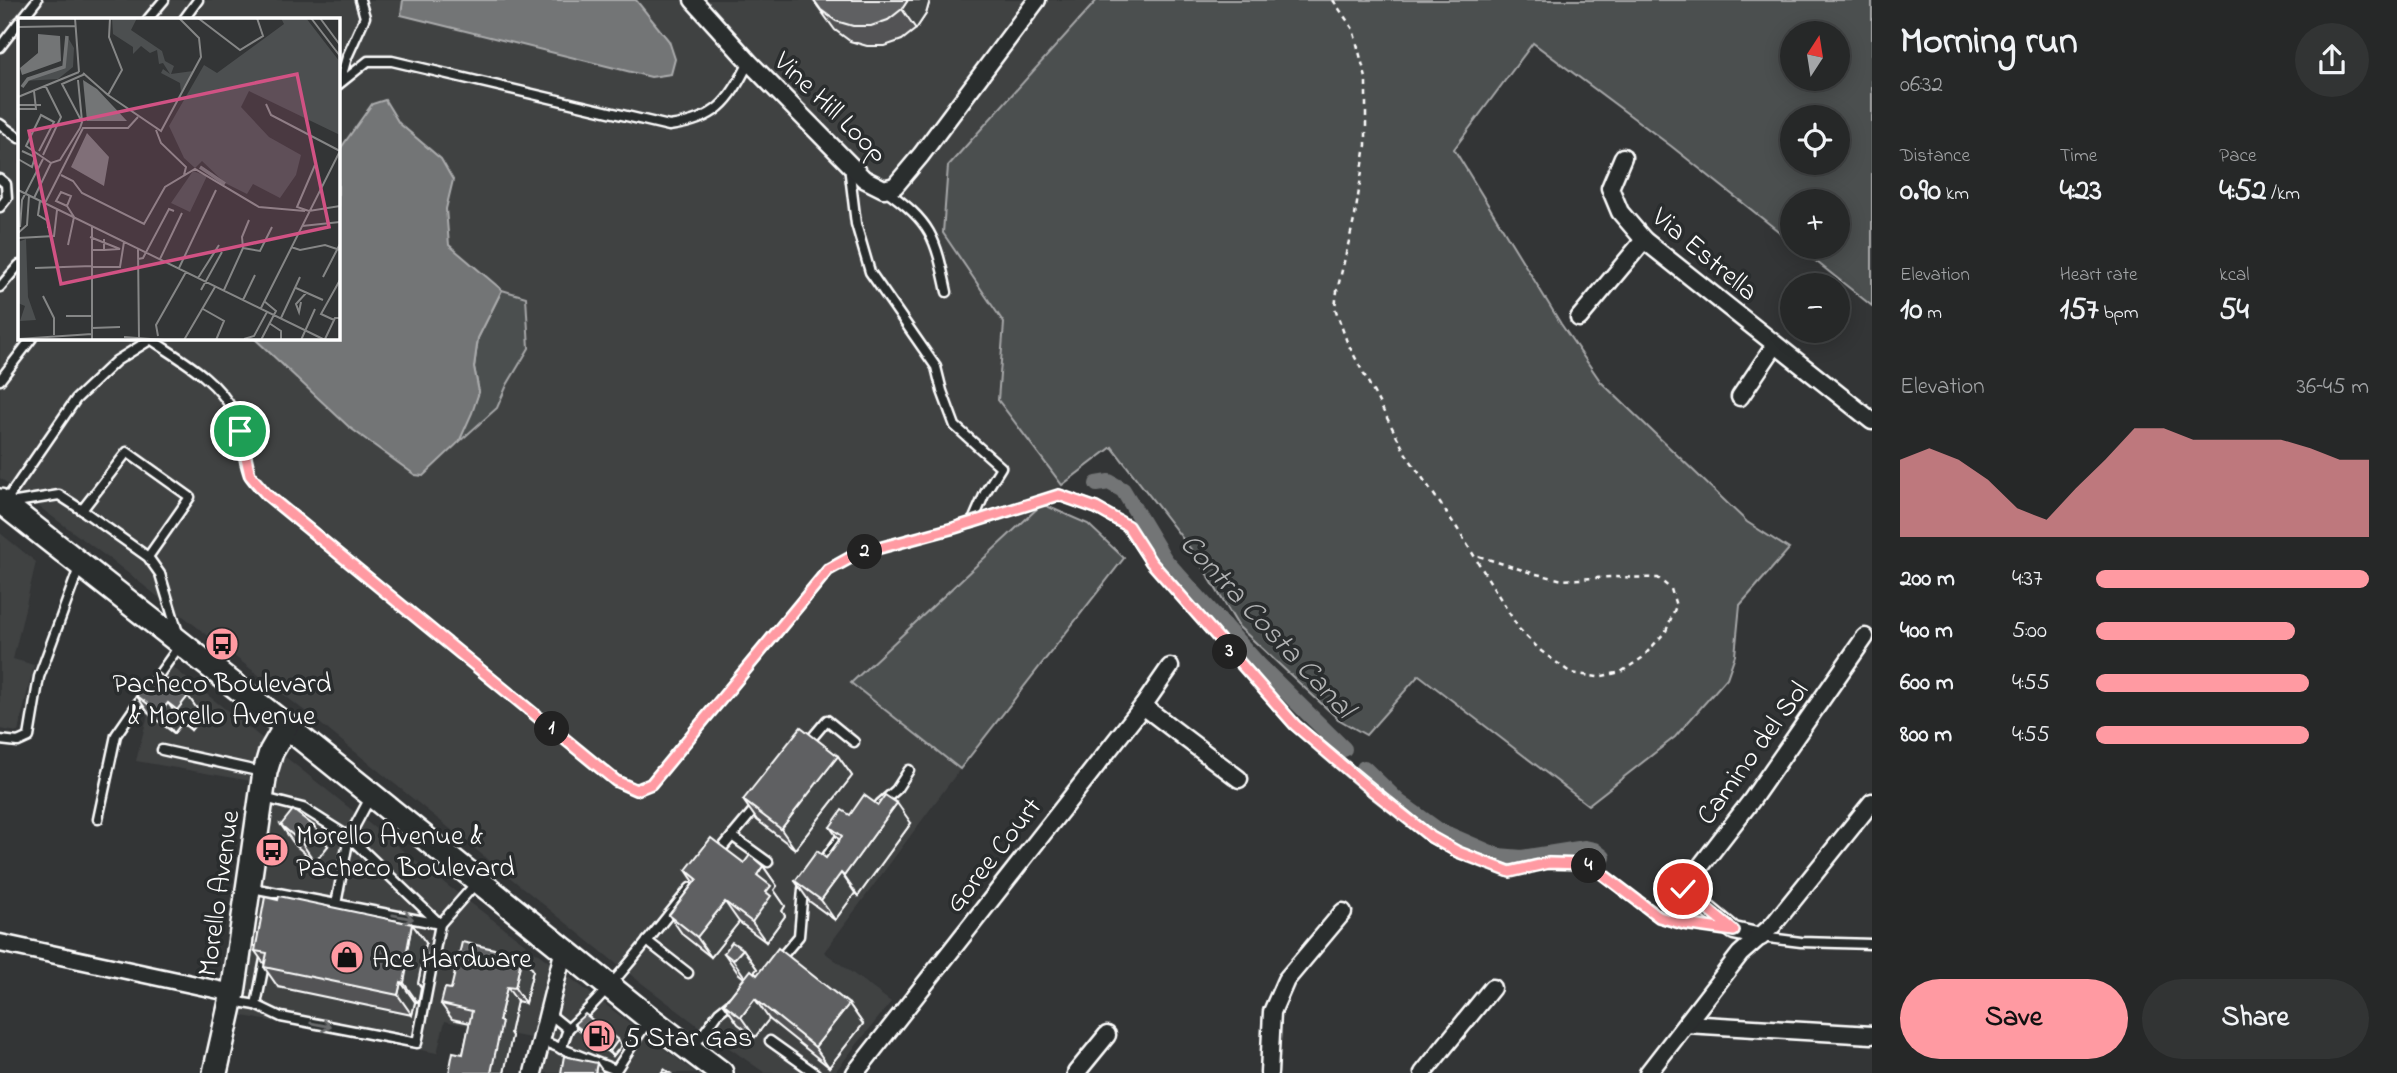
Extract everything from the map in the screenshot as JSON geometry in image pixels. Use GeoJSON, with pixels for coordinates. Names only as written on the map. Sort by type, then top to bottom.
{"type":"FeatureCollection","features":[{"type":"Feature","properties":{"kind":"main road"},"geometry":{"type":"LineString","coordinates":[[2,502],[721,1073]]}},
{"type":"Feature","properties":{"kind":"main road","name":"Morello Avenue"},"geometry":{"type":"LineString","coordinates":[[215,1073],[232,997],[265,772],[271,752],[286,726]]}},
{"type":"Feature","properties":{"kind":"street","name":"Vine Hill Loop"},"geometry":{"type":"LineString","coordinates":[[693,0],[748,62],[864,179],[884,189],[895,186],[921,155],[1037,0]]}},
{"type":"Feature","properties":{"kind":"street","name":"Via Estrella"},"geometry":{"type":"LineString","coordinates":[[1623,157],[1610,188],[1620,212],[1644,240],[1872,421]]}},
{"type":"Feature","properties":{"kind":"street"},"geometry":{"type":"LineString","coordinates":[[1579,318],[1644,240]]}},
{"type":"Feature","properties":{"kind":"street"},"geometry":{"type":"LineString","coordinates":[[1740,397],[1775,345]]}},
{"type":"Feature","properties":{"kind":"street","name":"Camino del Sol"},"geometry":{"type":"LineString","coordinates":[[1761,937],[1734,931],[1683,889],[1751,801],[1864,636]]}},
{"type":"Feature","properties":{"kind":"street","name":"Goree Court"},"geometry":{"type":"LineString","coordinates":[[855,1073],[1143,706],[1170,667]]}},
{"type":"Feature","properties":{"kind":"street"},"geometry":{"type":"LineString","coordinates":[[1143,706],[1238,779]]}},
{"type":"Feature","properties":{"kind":"street"},"geometry":{"type":"LineString","coordinates":[[1648,1073],[1740,954],[1761,937],[1789,907],[1872,802]]}},
{"type":"Feature","properties":{"kind":"street"},"geometry":{"type":"LineString","coordinates":[[1269,1073],[1272,1012],[1286,980],[1343,912]]}},
{"type":"Feature","properties":{"kind":"street"},"geometry":{"type":"LineString","coordinates":[[0,943],[232,997]]}},
{"type":"Feature","properties":{"kind":"street"},"geometry":{"type":"LineString","coordinates":[[533,1073],[564,949]]}},
{"type":"Feature","properties":{"kind":"street"},"geometry":{"type":"LineString","coordinates":[[1423,1073],[1492,988]]}},
{"type":"Feature","properties":{"kind":"street"},"geometry":{"type":"LineString","coordinates":[[1686,1024],[1872,1035]]}},
{"type":"Feature","properties":{"kind":"street"},"geometry":{"type":"LineString","coordinates":[[1076,1073],[1107,1035]]}},
{"type":"Feature","properties":{"kind":"lane"},"geometry":{"type":"LineString","coordinates":[[22,18],[37,0]]}},
{"type":"Feature","properties":{"kind":"lane"},"geometry":{"type":"LineString","coordinates":[[149,18],[164,0]]}},
{"type":"Feature","properties":{"kind":"lane"},"geometry":{"type":"LineString","coordinates":[[185,18],[198,0]]}},
{"type":"Feature","properties":{"kind":"lane"},"geometry":{"type":"LineString","coordinates":[[360,0],[365,16]]}},
{"type":"Feature","properties":{"kind":"lane"},"geometry":{"type":"LineString","coordinates":[[340,80],[365,16],[368,0]]}},
{"type":"Feature","properties":{"kind":"lane"},"geometry":{"type":"LineString","coordinates":[[0,47],[18,24]]}},
{"type":"Feature","properties":{"kind":"lane"},"geometry":{"type":"LineString","coordinates":[[340,64],[348,57]]}},
{"type":"Feature","properties":{"kind":"lane"},"geometry":{"type":"LineString","coordinates":[[340,82],[368,61],[392,61],[669,126],[695,122],[720,107],[738,85],[748,62]]}},
{"type":"Feature","properties":{"kind":"lane"},"geometry":{"type":"LineString","coordinates":[[0,124],[18,137]]}},
{"type":"Feature","properties":{"kind":"lane"},"geometry":{"type":"LineString","coordinates":[[848,163],[856,224],[870,272],[936,367],[955,426],[1001,467],[985,493],[972,523]]}},
{"type":"Feature","properties":{"kind":"lane"},"geometry":{"type":"LineString","coordinates":[[0,179],[6,184],[7,198],[0,207]]}},
{"type":"Feature","properties":{"kind":"lane"},"geometry":{"type":"LineString","coordinates":[[884,189],[908,206],[928,227],[939,255],[947,292]]}},
{"type":"Feature","properties":{"kind":"lane"},"geometry":{"type":"LineString","coordinates":[[0,287],[18,266]]}},
{"type":"Feature","properties":{"kind":"lane"},"geometry":{"type":"LineString","coordinates":[[0,380],[30,340]]}},
{"type":"Feature","properties":{"kind":"lane"},"geometry":{"type":"LineString","coordinates":[[2,502],[76,399],[117,361],[150,340]]}},
{"type":"Feature","properties":{"kind":"lane"},"geometry":{"type":"LineString","coordinates":[[153,340],[205,377],[223,396],[233,411],[240,431],[250,475],[267,495],[616,781],[636,790],[651,784],[828,570],[857,554],[972,523],[1059,495],[1096,508],[1128,526],[1151,562],[1295,725],[1431,837],[1458,852],[1510,872],[1548,863],[1585,864],[1597,870],[1659,917],[1684,924],[1734,931]]}},
{"type":"Feature","properties":{"kind":"lane"},"geometry":{"type":"LineString","coordinates":[[82,510],[127,452],[190,497],[148,557]]}},
{"type":"Feature","properties":{"kind":"lane"},"geometry":{"type":"LineString","coordinates":[[2,502],[59,495],[148,557],[160,574],[181,642],[116,735],[98,819]]}},
{"type":"Feature","properties":{"kind":"lane"},"geometry":{"type":"LineString","coordinates":[[0,740],[18,742],[29,737],[40,677],[80,565]]}},
{"type":"Feature","properties":{"kind":"lane"},"geometry":{"type":"LineString","coordinates":[[801,752],[827,720],[854,742]]}},
{"type":"Feature","properties":{"kind":"lane"},"geometry":{"type":"LineString","coordinates":[[162,750],[265,772]]}},
{"type":"Feature","properties":{"kind":"lane"},"geometry":{"type":"LineString","coordinates":[[874,810],[896,790],[909,770]]}},
{"type":"Feature","properties":{"kind":"lane"},"geometry":{"type":"LineString","coordinates":[[715,857],[767,794]]}},
{"type":"Feature","properties":{"kind":"lane"},"geometry":{"type":"LineString","coordinates":[[336,904],[349,837],[371,796]]}},
{"type":"Feature","properties":{"kind":"lane"},"geometry":{"type":"LineString","coordinates":[[261,797],[303,808],[349,837],[440,924]]}},
{"type":"Feature","properties":{"kind":"lane"},"geometry":{"type":"LineString","coordinates":[[769,969],[799,936],[803,889],[850,824]]}},
{"type":"Feature","properties":{"kind":"lane"},"geometry":{"type":"LineString","coordinates":[[732,836],[768,862]]}},
{"type":"Feature","properties":{"kind":"lane"},"geometry":{"type":"LineString","coordinates":[[561,1049],[568,1029],[586,1013],[699,877]]}},
{"type":"Feature","properties":{"kind":"lane"},"geometry":{"type":"LineString","coordinates":[[232,997],[281,1017],[417,1044],[440,924],[479,880]]}},
{"type":"Feature","properties":{"kind":"lane"},"geometry":{"type":"LineString","coordinates":[[249,887],[440,924]]}},
{"type":"Feature","properties":{"kind":"lane"},"geometry":{"type":"LineString","coordinates":[[275,905],[277,892]]}},
{"type":"Feature","properties":{"kind":"lane"},"geometry":{"type":"LineString","coordinates":[[1761,937],[1801,942],[1872,944]]}},
{"type":"Feature","properties":{"kind":"lane"},"geometry":{"type":"LineString","coordinates":[[647,941],[688,973]]}},
{"type":"Feature","properties":{"kind":"lane"},"geometry":{"type":"LineString","coordinates":[[256,1005],[268,943]]}},
{"type":"Feature","properties":{"kind":"lane"},"geometry":{"type":"LineString","coordinates":[[691,1051],[719,1012],[745,990]]}},
{"type":"Feature","properties":{"kind":"lane"},"geometry":{"type":"LineString","coordinates":[[547,1012],[568,1029]]}},
{"type":"Feature","properties":{"kind":"lane"},"geometry":{"type":"LineString","coordinates":[[540,1040],[616,1070],[650,1019]]}},
{"type":"Feature","properties":{"kind":"lane"},"geometry":{"type":"LineString","coordinates":[[770,1041],[815,1073]]}},
{"type":"Feature","properties":{"kind":"path"},"geometry":{"type":"LineString","coordinates":[[1333,0],[1353,29],[1366,78],[1366,145],[1355,216],[1335,308],[1347,342],[1406,454],[1475,555],[1519,629],[1541,651],[1571,673],[1598,677],[1621,672],[1642,658],[1666,631],[1676,606],[1671,589],[1658,578],[1563,580],[1475,555]]}},
{"type":"Feature","properties":{"kind":"shaded area"},"geometry":{"type":"Polygon","coordinates":[[[0,0],[1097,0],[948,166],[943,233],[1004,323],[998,400],[1062,485],[851,682],[960,769],[824,952],[891,1002],[834,1073],[765,1073],[701,1028],[623,969],[306,712],[111,560],[0,478],[0,0]]]}},
{"type":"Feature","properties":{"kind":"shaded area"},"geometry":{"type":"Polygon","coordinates":[[[403,0],[636,0],[669,41],[675,59],[671,74],[651,77],[401,15],[403,0]]]}},
{"type":"Feature","properties":{"kind":"shaded area"},"geometry":{"type":"Polygon","coordinates":[[[1097,0],[1872,0],[1872,306],[1850,288],[1850,273],[1831,273],[1813,259],[1850,259],[1850,189],[1780,189],[1780,232],[1671,146],[1533,43],[1454,149],[1561,324],[1601,382],[1747,522],[1789,549],[1740,605],[1735,655],[1727,678],[1675,737],[1588,805],[1419,675],[1366,735],[1338,719],[1239,627],[1196,556],[1112,447],[1062,485],[998,400],[1004,323],[943,233],[948,166],[1097,0]]]}},
{"type":"Feature","properties":{"kind":"shaded area"},"geometry":{"type":"Polygon","coordinates":[[[385,100],[399,123],[441,159],[453,180],[446,209],[449,245],[502,290],[478,338],[474,367],[479,392],[472,413],[459,442],[423,476],[415,475],[349,427],[256,340],[340,340],[340,149],[372,104],[385,100]]]}},
{"type":"Feature","properties":{"kind":"shaded area"},"geometry":{"type":"Polygon","coordinates":[[[502,290],[526,297],[529,348],[497,408],[459,442],[479,392],[474,367],[478,338],[502,290]]]}},
{"type":"Feature","properties":{"kind":"shaded area"},"geometry":{"type":"Polygon","coordinates":[[[1042,504],[1088,524],[1124,558],[960,769],[851,683],[1042,504]]]}},
{"type":"Feature","properties":{"kind":"shaded area"},"geometry":{"type":"Polygon","coordinates":[[[0,533],[36,562],[13,659],[34,665],[18,732],[0,729],[0,533]]]}},
{"type":"Feature","properties":{"kind":"shaded area"},"geometry":{"type":"Polygon","coordinates":[[[170,665],[431,873],[696,1073],[533,1073],[540,1040],[445,1021],[437,1053],[228,1013],[263,783],[136,761],[154,691],[170,665]]]}},
{"type":"Feature","properties":{"kind":"building"},"geometry":{"type":"Polygon","coordinates":[[[814,0],[908,0],[902,9],[888,20],[871,26],[853,26],[836,21],[821,10],[814,0]]]}},
{"type":"Feature","properties":{"kind":"building"},"geometry":{"type":"Polygon","coordinates":[[[155,671],[188,696],[177,710],[168,703],[160,713],[136,695],[155,671]]]}},
{"type":"Feature","properties":{"kind":"building"},"geometry":{"type":"Polygon","coordinates":[[[801,727],[838,756],[781,829],[743,800],[801,727]]]}},
{"type":"Feature","properties":{"kind":"building"},"geometry":{"type":"Polygon","coordinates":[[[864,795],[878,805],[885,795],[897,803],[844,876],[841,873],[821,900],[795,881],[817,851],[826,858],[842,836],[830,827],[842,810],[850,815],[864,795]]]}},
{"type":"Feature","properties":{"kind":"building"},"geometry":{"type":"Polygon","coordinates":[[[293,810],[314,826],[301,842],[281,825],[293,810]]]}},
{"type":"Feature","properties":{"kind":"building"},"geometry":{"type":"Polygon","coordinates":[[[711,838],[744,863],[750,855],[763,866],[757,875],[771,886],[766,892],[771,896],[752,922],[725,902],[697,937],[669,915],[697,879],[686,870],[711,838]]]}},
{"type":"Feature","properties":{"kind":"building","name":"Ace Hardware"},"geometry":{"type":"Polygon","coordinates":[[[279,896],[412,924],[404,966],[407,967],[404,983],[401,982],[398,995],[264,967],[267,953],[255,951],[265,897],[278,900],[279,896]]]}},
{"type":"Feature","properties":{"kind":"building"},"geometry":{"type":"Polygon","coordinates":[[[462,942],[522,955],[515,988],[507,987],[491,1073],[449,1073],[453,1052],[463,1054],[472,1011],[441,1004],[445,988],[451,989],[462,942]]]}},
{"type":"Feature","properties":{"kind":"building"},"geometry":{"type":"Polygon","coordinates":[[[732,942],[743,949],[733,960],[724,953],[732,942]]]}},
{"type":"Feature","properties":{"kind":"building"},"geometry":{"type":"Polygon","coordinates":[[[778,948],[849,1004],[815,1047],[755,999],[741,1017],[724,1004],[751,970],[757,975],[778,948]]]}},
{"type":"Feature","properties":{"kind":"building","name":"5 Star Gas"},"geometry":{"type":"Polygon","coordinates":[[[585,1014],[618,1040],[610,1051],[574,1024],[585,1014]]]}},
{"type":"Feature","properties":{"kind":"building"},"geometry":{"type":"Polygon","coordinates":[[[564,1056],[597,1063],[595,1073],[561,1073],[564,1056]]]}},
{"type":"Feature","properties":{"kind":"waterway","name":"Contra Costa Canal"},"geometry":{"type":"LineString","coordinates":[[1097,484],[1109,482],[1123,490],[1165,560],[1260,666],[1344,749]]}},
{"type":"Feature","properties":{"kind":"waterway","name":"Contra Costa Canal"},"geometry":{"type":"LineString","coordinates":[[1364,768],[1399,802],[1438,830],[1498,856],[1522,858],[1585,848],[1594,850],[1603,857]]}},
{"type":"Feature","properties":{"kind":"place","name":"Pacheco Boulevard & Morello Avenue"},"geometry":{"type":"Point","coordinates":[222,644]}},
{"type":"Feature","properties":{"kind":"place","name":"Morello Avenue & Pacheco Boulevard"},"geometry":{"type":"Point","coordinates":[272,850]}},
{"type":"Feature","properties":{"kind":"place","name":"Ace Hardware"},"geometry":{"type":"Point","coordinates":[347,957]}},
{"type":"Feature","properties":{"kind":"place","name":"5 Star Gas"},"geometry":{"type":"Point","coordinates":[599,1036]}},
{"type":"Feature","properties":{"kind":"route"},"geometry":{"type":"LineString","coordinates":[[240,431],[250,475],[267,495],[616,781],[636,790],[651,784],[828,570],[857,554],[954,528],[1059,495],[1096,508],[1128,526],[1151,562],[1295,725],[1431,837],[1458,852],[1510,872],[1548,863],[1585,864],[1597,870],[1659,917],[1684,924],[1734,931],[1683,889]]}}]}
